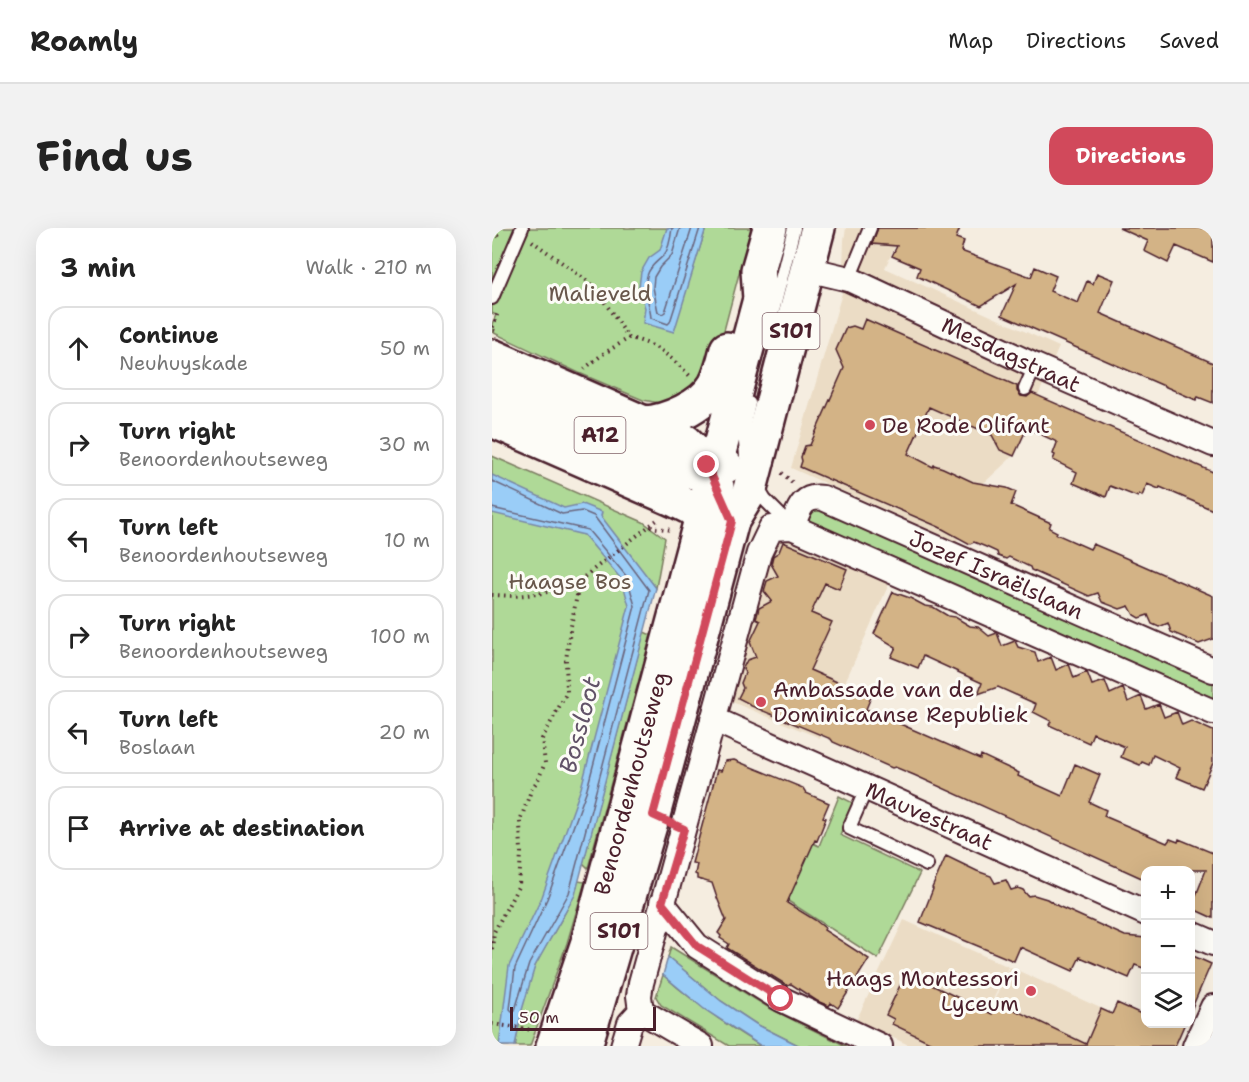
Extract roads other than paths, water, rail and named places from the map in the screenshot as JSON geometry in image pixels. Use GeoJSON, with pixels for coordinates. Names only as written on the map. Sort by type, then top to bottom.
{"type":"FeatureCollection","features":[{"type":"Feature","properties":{"kind":"main road","name":"S101"},"geometry":{"type":"LineString","coordinates":[[712,473],[760,299],[758,270],[770,228]]}},
{"type":"Feature","properties":{"kind":"main road","name":"S101"},"geometry":{"type":"LineString","coordinates":[[716,519],[749,493],[754,455],[818,228]]}},
{"type":"Feature","properties":{"kind":"main road","name":"A12"},"geometry":{"type":"LineString","coordinates":[[644,423],[660,421],[682,412],[701,400],[713,388],[722,367],[742,294],[758,270]]}},
{"type":"Feature","properties":{"kind":"main road","name":"A12"},"geometry":{"type":"LineString","coordinates":[[492,356],[677,437],[691,446],[704,459],[712,473],[716,519],[492,420]]}},
{"type":"Feature","properties":{"kind":"main road","name":"A12"},"geometry":{"type":"LineString","coordinates":[[492,387],[673,467],[696,473],[712,473]]}},
{"type":"Feature","properties":{"kind":"main road"},"geometry":{"type":"LineString","coordinates":[[712,473],[754,455]]}},
{"type":"Feature","properties":{"kind":"main road","name":"Benoordenhoutseweg"},"geometry":{"type":"LineString","coordinates":[[585,1046],[653,815],[716,519]]}},
{"type":"Feature","properties":{"kind":"main road","name":"Benoordenhoutseweg"},"geometry":{"type":"LineString","coordinates":[[553,1046],[588,942],[716,519]]}},
{"type":"Feature","properties":{"kind":"street","name":"Mesdagstraat"},"geometry":{"type":"LineString","coordinates":[[807,269],[849,279],[1040,368],[1213,444]]}},
{"type":"Feature","properties":{"kind":"street","name":"Jozef Israëlslaan"},"geometry":{"type":"LineString","coordinates":[[1213,670],[823,498],[813,497],[805,501],[792,527],[1213,711]]}},
{"type":"Feature","properties":{"kind":"street"},"geometry":{"type":"LineString","coordinates":[[641,1011],[639,996],[641,983],[759,553],[771,528],[792,527]]}},
{"type":"Feature","properties":{"kind":"street","name":"Mauvestraat"},"geometry":{"type":"LineString","coordinates":[[713,719],[1141,911]]}},
{"type":"Feature","properties":{"kind":"street","name":"Benoordenhoutseweg"},"geometry":{"type":"LineString","coordinates":[[653,815],[684,829]]}},
{"type":"Feature","properties":{"kind":"street"},"geometry":{"type":"LineString","coordinates":[[662,903],[697,946],[781,999],[880,1046]]}},
{"type":"Feature","properties":{"kind":"street"},"geometry":{"type":"LineString","coordinates":[[1195,935],[1213,943]]}},
{"type":"Feature","properties":{"kind":"street"},"geometry":{"type":"LineString","coordinates":[[1195,1046],[1213,1007]]}},
{"type":"Feature","properties":{"kind":"street"},"geometry":{"type":"LineString","coordinates":[[623,1046],[630,1023],[641,1011]]}},
{"type":"Feature","properties":{"kind":"street"},"geometry":{"type":"LineString","coordinates":[[641,1011],[701,1046]]}},
{"type":"Feature","properties":{"kind":"lane"},"geometry":{"type":"LineString","coordinates":[[492,298],[522,228]]}},
{"type":"Feature","properties":{"kind":"lane"},"geometry":{"type":"LineString","coordinates":[[770,321],[794,228]]}},
{"type":"Feature","properties":{"kind":"lane"},"geometry":{"type":"LineString","coordinates":[[849,279],[870,228]]}},
{"type":"Feature","properties":{"kind":"lane"},"geometry":{"type":"LineString","coordinates":[[1025,389],[1040,368]]}},
{"type":"Feature","properties":{"kind":"lane"},"geometry":{"type":"LineString","coordinates":[[752,390],[745,422],[754,455]]}},
{"type":"Feature","properties":{"kind":"lane","name":"Jozef Israëlslaan"},"geometry":{"type":"LineString","coordinates":[[754,455],[765,500],[792,527]]}},
{"type":"Feature","properties":{"kind":"lane"},"geometry":{"type":"LineString","coordinates":[[867,787],[849,828],[927,865]]}},
{"type":"Feature","properties":{"kind":"water"},"geometry":{"type":"Polygon","coordinates":[[[667,228],[706,228],[674,332],[643,323],[645,308],[639,287],[641,272],[649,258],[660,250],[667,228]]]}},
{"type":"Feature","properties":{"kind":"water"},"geometry":{"type":"Polygon","coordinates":[[[492,475],[564,508],[582,504],[602,512],[601,516],[656,588],[575,895],[535,966],[522,1010],[515,1046],[499,1046],[509,966],[542,897],[581,788],[629,606],[622,580],[584,535],[492,513],[492,475]]]}},
{"type":"Feature","properties":{"kind":"water"},"geometry":{"type":"Polygon","coordinates":[[[668,957],[721,1001],[756,1024],[800,1046],[761,1046],[704,1009],[663,975],[668,957]]]}},
{"type":"Feature","properties":{"kind":"place","name":"De Rode Olifant"},"geometry":{"type":"Point","coordinates":[870,425]}},
{"type":"Feature","properties":{"kind":"place","name":"Ambassade van de Dominicaanse Republiek"},"geometry":{"type":"Point","coordinates":[761,702]}},
{"type":"Feature","properties":{"kind":"place","name":"Haags Montessori Lyceum"},"geometry":{"type":"Point","coordinates":[1031,991]}},
{"type":"Feature","properties":{"kind":"park label","name":"Malieveld"},"geometry":{"type":"Point","coordinates":[600,293]}},
{"type":"Feature","properties":{"kind":"park label","name":"Haagse Bos"},"geometry":{"type":"Point","coordinates":[570,581]}},
{"type":"Feature","properties":{"kind":"water label","name":"Bossloot"},"geometry":{"type":"Point","coordinates":[580,725]}}]}
